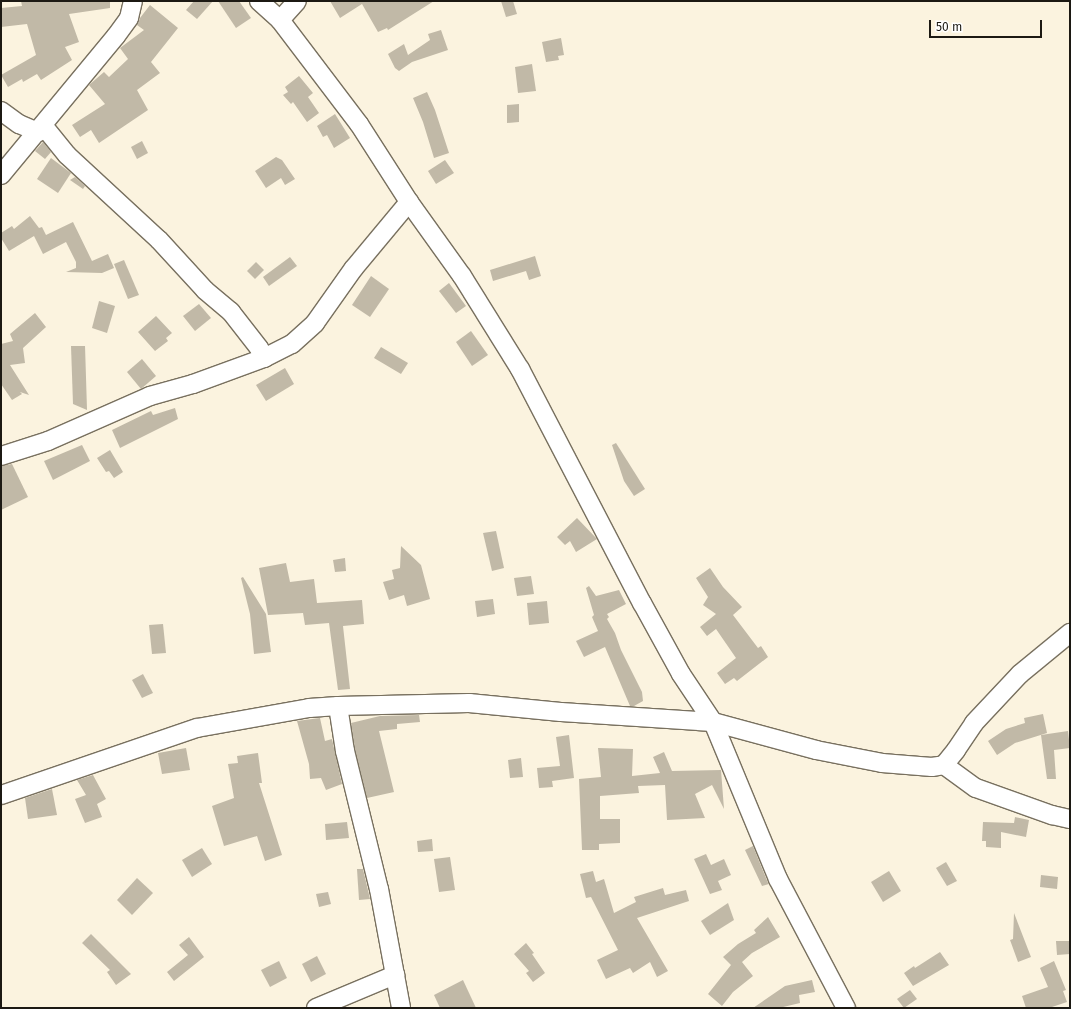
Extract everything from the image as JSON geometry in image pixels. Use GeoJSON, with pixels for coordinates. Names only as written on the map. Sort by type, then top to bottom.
{"type":"FeatureCollection","features":[{"type":"Feature","properties":{"kind":"street"},"geometry":{"type":"LineString","coordinates":[[1,175],[41,129],[116,36],[129,18],[133,1]]}},
{"type":"Feature","properties":{"kind":"street"},"geometry":{"type":"LineString","coordinates":[[259,1],[280,20],[359,124],[409,202],[462,276],[520,369],[642,603],[681,674],[713,722],[778,878],[846,1008]]}},
{"type":"Feature","properties":{"kind":"street"},"geometry":{"type":"LineString","coordinates":[[280,20],[297,1]]}},
{"type":"Feature","properties":{"kind":"street"},"geometry":{"type":"LineString","coordinates":[[1,111],[19,124],[41,129],[67,156],[159,240],[205,290],[231,312],[259,348],[264,358]]}},
{"type":"Feature","properties":{"kind":"street"},"geometry":{"type":"LineString","coordinates":[[1,456],[48,441],[150,396],[193,384],[264,358],[292,344],[315,323],[354,268],[409,202]]}},
{"type":"Feature","properties":{"kind":"street"},"geometry":{"type":"LineString","coordinates":[[944,765],[974,723],[1020,674],[1070,633]]}},
{"type":"Feature","properties":{"kind":"street"},"geometry":{"type":"LineString","coordinates":[[1,795],[197,728],[309,708],[469,703],[561,712],[713,722],[816,750],[882,763],[915,767],[944,765],[976,788],[1052,815],[1070,819]]}},
{"type":"Feature","properties":{"kind":"street"},"geometry":{"type":"LineString","coordinates":[[338,706],[344,750],[379,889],[401,1008]]}},
{"type":"Feature","properties":{"kind":"street"},"geometry":{"type":"LineString","coordinates":[[316,1008],[395,975]]}},
{"type":"Feature","properties":{"kind":"building"},"geometry":{"type":"Polygon","coordinates":[[[21,1],[110,1],[110,8],[69,14],[79,42],[65,47],[72,60],[41,80],[37,74],[23,82],[22,79],[8,87],[1,75],[36,55],[27,24],[1,27],[1,8],[22,6],[21,1]]]}},
{"type":"Feature","properties":{"kind":"building"},"geometry":{"type":"Polygon","coordinates":[[[194,1],[213,1],[197,19],[186,10],[194,1]]]}},
{"type":"Feature","properties":{"kind":"building"},"geometry":{"type":"Polygon","coordinates":[[[218,1],[239,1],[251,18],[236,28],[218,1]]]}},
{"type":"Feature","properties":{"kind":"building"},"geometry":{"type":"Polygon","coordinates":[[[330,1],[434,1],[388,30],[387,28],[378,32],[362,4],[340,18],[330,1]]]}},
{"type":"Feature","properties":{"kind":"building"},"geometry":{"type":"Polygon","coordinates":[[[501,1],[513,1],[517,14],[506,17],[501,1]]]}},
{"type":"Feature","properties":{"kind":"building"},"geometry":{"type":"Polygon","coordinates":[[[150,5],[178,28],[151,62],[160,73],[137,90],[148,110],[99,143],[91,130],[80,137],[72,125],[105,104],[89,85],[104,72],[109,77],[128,59],[120,48],[144,30],[137,25],[140,18],[150,5]]]}},
{"type":"Feature","properties":{"kind":"building"},"geometry":{"type":"Polygon","coordinates":[[[441,30],[448,50],[412,62],[399,71],[395,68],[388,54],[404,44],[408,55],[430,40],[428,34],[441,30]]]}},
{"type":"Feature","properties":{"kind":"building"},"geometry":{"type":"Polygon","coordinates":[[[561,38],[564,55],[558,56],[559,60],[546,62],[542,42],[561,38]]]}},
{"type":"Feature","properties":{"kind":"building"},"geometry":{"type":"Polygon","coordinates":[[[532,64],[536,91],[518,93],[515,67],[532,64]]]}},
{"type":"Feature","properties":{"kind":"building"},"geometry":{"type":"Polygon","coordinates":[[[299,76],[313,93],[308,97],[319,113],[307,122],[293,102],[291,104],[283,95],[288,92],[285,87],[299,76]]]}},
{"type":"Feature","properties":{"kind":"building"},"geometry":{"type":"Polygon","coordinates":[[[427,92],[435,110],[449,153],[434,158],[423,122],[413,98],[427,92]]]}},
{"type":"Feature","properties":{"kind":"building"},"geometry":{"type":"Polygon","coordinates":[[[519,104],[519,122],[507,123],[507,105],[519,104]]]}},
{"type":"Feature","properties":{"kind":"building"},"geometry":{"type":"Polygon","coordinates":[[[335,114],[350,138],[334,148],[327,135],[323,137],[317,126],[335,114]]]}},
{"type":"Feature","properties":{"kind":"building"},"geometry":{"type":"Polygon","coordinates":[[[142,141],[148,153],[137,159],[131,147],[142,141]]]}},
{"type":"Feature","properties":{"kind":"building"},"geometry":{"type":"Polygon","coordinates":[[[43,142],[51,152],[45,159],[35,151],[43,142]]]}},
{"type":"Feature","properties":{"kind":"building"},"geometry":{"type":"Polygon","coordinates":[[[276,157],[282,160],[295,179],[285,185],[281,178],[266,188],[255,171],[276,157]]]}},
{"type":"Feature","properties":{"kind":"building"},"geometry":{"type":"Polygon","coordinates":[[[51,158],[71,173],[58,193],[37,179],[51,158]]]}},
{"type":"Feature","properties":{"kind":"building"},"geometry":{"type":"Polygon","coordinates":[[[445,160],[454,173],[436,184],[428,171],[445,160]]]}},
{"type":"Feature","properties":{"kind":"building"},"geometry":{"type":"Polygon","coordinates":[[[75,177],[85,186],[83,189],[70,180],[75,177]]]}},
{"type":"Feature","properties":{"kind":"building"},"geometry":{"type":"Polygon","coordinates":[[[30,216],[39,228],[42,227],[46,235],[73,222],[92,261],[108,254],[114,268],[102,273],[66,272],[76,268],[76,262],[66,242],[43,254],[34,236],[9,251],[1,238],[1,233],[12,226],[14,229],[30,216]]]}},
{"type":"Feature","properties":{"kind":"building"},"geometry":{"type":"Polygon","coordinates":[[[535,256],[541,276],[529,280],[526,271],[493,281],[490,270],[535,256]]]}},
{"type":"Feature","properties":{"kind":"building"},"geometry":{"type":"Polygon","coordinates":[[[290,257],[297,266],[269,286],[263,277],[290,257]]]}},
{"type":"Feature","properties":{"kind":"building"},"geometry":{"type":"Polygon","coordinates":[[[124,260],[139,295],[128,299],[114,264],[124,260]]]}},
{"type":"Feature","properties":{"kind":"building"},"geometry":{"type":"Polygon","coordinates":[[[256,262],[264,270],[255,279],[247,271],[256,262]]]}},
{"type":"Feature","properties":{"kind":"building"},"geometry":{"type":"Polygon","coordinates":[[[371,276],[389,289],[370,317],[352,305],[371,276]]]}},
{"type":"Feature","properties":{"kind":"building"},"geometry":{"type":"Polygon","coordinates":[[[449,283],[466,306],[456,313],[439,291],[449,283]]]}},
{"type":"Feature","properties":{"kind":"building"},"geometry":{"type":"Polygon","coordinates":[[[99,301],[115,306],[107,333],[92,328],[99,301]]]}},
{"type":"Feature","properties":{"kind":"building"},"geometry":{"type":"Polygon","coordinates":[[[199,304],[211,318],[195,331],[183,316],[199,304]]]}},
{"type":"Feature","properties":{"kind":"building"},"geometry":{"type":"Polygon","coordinates":[[[35,313],[46,327],[23,348],[25,363],[10,365],[29,395],[20,392],[22,394],[12,400],[1,384],[1,344],[13,341],[10,334],[35,313]]]}},
{"type":"Feature","properties":{"kind":"building"},"geometry":{"type":"Polygon","coordinates":[[[156,316],[172,333],[166,338],[168,341],[155,351],[138,332],[156,316]]]}},
{"type":"Feature","properties":{"kind":"building"},"geometry":{"type":"Polygon","coordinates":[[[471,331],[488,355],[472,366],[456,342],[471,331]]]}},
{"type":"Feature","properties":{"kind":"building"},"geometry":{"type":"Polygon","coordinates":[[[71,346],[85,346],[87,410],[73,404],[71,346]]]}},
{"type":"Feature","properties":{"kind":"building"},"geometry":{"type":"Polygon","coordinates":[[[381,347],[408,363],[401,374],[374,358],[381,347]]]}},
{"type":"Feature","properties":{"kind":"building"},"geometry":{"type":"Polygon","coordinates":[[[142,359],[156,376],[141,389],[127,372],[142,359]]]}},
{"type":"Feature","properties":{"kind":"building"},"geometry":{"type":"Polygon","coordinates":[[[285,368],[294,384],[266,401],[256,385],[285,368]]]}},
{"type":"Feature","properties":{"kind":"building"},"geometry":{"type":"Polygon","coordinates":[[[175,408],[178,419],[120,448],[112,430],[151,411],[153,415],[175,408]]]}},
{"type":"Feature","properties":{"kind":"building"},"geometry":{"type":"Polygon","coordinates":[[[616,443],[645,489],[634,496],[624,481],[612,445],[616,443]]]}},
{"type":"Feature","properties":{"kind":"building"},"geometry":{"type":"Polygon","coordinates":[[[82,445],[90,461],[53,480],[44,461],[82,445]]]}},
{"type":"Feature","properties":{"kind":"building"},"geometry":{"type":"Polygon","coordinates":[[[110,450],[123,472],[114,478],[109,471],[106,472],[97,458],[110,450]]]}},
{"type":"Feature","properties":{"kind":"building"},"geometry":{"type":"Polygon","coordinates":[[[12,464],[28,497],[1,510],[1,466],[12,464]]]}},
{"type":"Feature","properties":{"kind":"building"},"geometry":{"type":"Polygon","coordinates":[[[577,518],[597,539],[576,552],[570,541],[565,545],[557,537],[577,518]]]}},
{"type":"Feature","properties":{"kind":"building"},"geometry":{"type":"Polygon","coordinates":[[[496,531],[504,568],[492,571],[483,533],[496,531]]]}},
{"type":"Feature","properties":{"kind":"building"},"geometry":{"type":"Polygon","coordinates":[[[401,546],[421,565],[430,599],[407,606],[404,595],[389,600],[383,582],[394,579],[392,570],[400,568],[401,546]]]}},
{"type":"Feature","properties":{"kind":"building"},"geometry":{"type":"Polygon","coordinates":[[[345,558],[346,571],[335,572],[333,560],[345,558]]]}},
{"type":"Feature","properties":{"kind":"building"},"geometry":{"type":"Polygon","coordinates":[[[286,563],[290,582],[314,579],[317,603],[362,600],[364,624],[343,626],[350,689],[338,690],[329,623],[305,625],[303,613],[268,615],[259,568],[286,563]]]}},
{"type":"Feature","properties":{"kind":"building"},"geometry":{"type":"Polygon","coordinates":[[[710,568],[723,587],[742,607],[733,615],[758,648],[761,646],[768,657],[737,681],[734,678],[725,684],[717,673],[736,658],[716,629],[707,636],[700,627],[716,614],[703,605],[708,597],[696,578],[710,568]]]}},
{"type":"Feature","properties":{"kind":"building"},"geometry":{"type":"Polygon","coordinates":[[[531,576],[534,594],[517,596],[514,578],[531,576]]]}},
{"type":"Feature","properties":{"kind":"building"},"geometry":{"type":"Polygon","coordinates":[[[243,577],[266,614],[271,652],[254,654],[250,614],[241,578],[243,577]]]}},
{"type":"Feature","properties":{"kind":"building"},"geometry":{"type":"Polygon","coordinates":[[[589,586],[596,596],[619,590],[626,604],[607,614],[609,617],[607,619],[642,692],[643,701],[634,706],[630,706],[605,647],[584,657],[576,641],[598,631],[592,617],[594,615],[586,588],[589,586]]]}},
{"type":"Feature","properties":{"kind":"building"},"geometry":{"type":"Polygon","coordinates":[[[493,599],[495,614],[477,617],[475,601],[493,599]]]}},
{"type":"Feature","properties":{"kind":"building"},"geometry":{"type":"Polygon","coordinates":[[[547,601],[549,623],[529,625],[527,603],[547,601]]]}},
{"type":"Feature","properties":{"kind":"building"},"geometry":{"type":"Polygon","coordinates":[[[163,624],[166,653],[152,654],[149,625],[163,624]]]}},
{"type":"Feature","properties":{"kind":"building"},"geometry":{"type":"Polygon","coordinates":[[[143,674],[153,693],[142,698],[132,680],[143,674]]]}},
{"type":"Feature","properties":{"kind":"building"},"geometry":{"type":"Polygon","coordinates":[[[1043,714],[1047,733],[1015,743],[997,755],[988,741],[1006,729],[1025,723],[1024,718],[1043,714]]]}},
{"type":"Feature","properties":{"kind":"building"},"geometry":{"type":"Polygon","coordinates":[[[419,715],[420,722],[397,724],[397,729],[379,731],[394,792],[367,798],[355,749],[351,723],[380,716],[419,715]]]}},
{"type":"Feature","properties":{"kind":"building"},"geometry":{"type":"Polygon","coordinates":[[[320,718],[325,741],[332,739],[342,784],[326,790],[321,778],[310,779],[309,764],[297,721],[320,718]]]}},
{"type":"Feature","properties":{"kind":"building"},"geometry":{"type":"Polygon","coordinates":[[[1068,731],[1070,748],[1054,750],[1056,779],[1047,779],[1041,735],[1068,731]]]}},
{"type":"Feature","properties":{"kind":"building"},"geometry":{"type":"Polygon","coordinates":[[[569,735],[574,778],[552,781],[553,787],[539,788],[537,768],[560,766],[556,737],[569,735]]]}},
{"type":"Feature","properties":{"kind":"building"},"geometry":{"type":"Polygon","coordinates":[[[186,748],[190,770],[162,774],[158,753],[186,748]]]}},
{"type":"Feature","properties":{"kind":"building"},"geometry":{"type":"Polygon","coordinates":[[[598,748],[633,749],[632,776],[660,773],[653,757],[664,752],[672,771],[721,770],[724,809],[712,785],[695,794],[705,818],[667,820],[665,785],[638,786],[639,793],[600,796],[600,819],[620,819],[620,843],[599,844],[599,850],[582,850],[579,779],[601,777],[598,748]]]}},
{"type":"Feature","properties":{"kind":"building"},"geometry":{"type":"Polygon","coordinates":[[[258,753],[262,783],[259,783],[282,855],[265,861],[257,836],[224,846],[212,806],[234,798],[228,764],[238,763],[237,756],[258,753]]]}},
{"type":"Feature","properties":{"kind":"building"},"geometry":{"type":"Polygon","coordinates":[[[521,758],[523,777],[510,778],[508,760],[521,758]]]}},
{"type":"Feature","properties":{"kind":"building"},"geometry":{"type":"Polygon","coordinates":[[[93,775],[106,799],[97,804],[102,817],[85,823],[75,799],[86,795],[77,780],[93,775]]]}},
{"type":"Feature","properties":{"kind":"building"},"geometry":{"type":"Polygon","coordinates":[[[52,789],[57,815],[28,819],[25,798],[52,789]]]}},
{"type":"Feature","properties":{"kind":"building"},"geometry":{"type":"Polygon","coordinates":[[[1015,817],[1029,820],[1026,837],[1001,832],[1001,848],[986,847],[986,841],[982,841],[983,822],[1014,823],[1015,817]]]}},
{"type":"Feature","properties":{"kind":"building"},"geometry":{"type":"Polygon","coordinates":[[[347,822],[349,838],[326,840],[325,824],[347,822]]]}},
{"type":"Feature","properties":{"kind":"building"},"geometry":{"type":"Polygon","coordinates":[[[432,839],[433,851],[418,852],[417,841],[432,839]]]}},
{"type":"Feature","properties":{"kind":"building"},"geometry":{"type":"Polygon","coordinates":[[[753,846],[769,884],[762,886],[745,850],[753,846]]]}},
{"type":"Feature","properties":{"kind":"building"},"geometry":{"type":"Polygon","coordinates":[[[202,848],[212,864],[192,877],[182,860],[202,848]]]}},
{"type":"Feature","properties":{"kind":"building"},"geometry":{"type":"Polygon","coordinates":[[[706,854],[711,865],[724,859],[731,875],[718,881],[722,890],[710,894],[694,859],[706,854]]]}},
{"type":"Feature","properties":{"kind":"building"},"geometry":{"type":"Polygon","coordinates":[[[450,857],[455,890],[439,892],[434,859],[450,857]]]}},
{"type":"Feature","properties":{"kind":"building"},"geometry":{"type":"Polygon","coordinates":[[[946,862],[957,881],[947,886],[936,868],[946,862]]]}},
{"type":"Feature","properties":{"kind":"building"},"geometry":{"type":"Polygon","coordinates":[[[357,869],[363,869],[370,899],[359,900],[357,869]]]}},
{"type":"Feature","properties":{"kind":"building"},"geometry":{"type":"Polygon","coordinates":[[[593,871],[596,882],[604,879],[614,913],[636,902],[634,897],[663,888],[665,895],[686,890],[689,901],[637,918],[668,971],[657,977],[650,962],[633,973],[630,968],[606,979],[597,960],[618,950],[591,897],[586,898],[580,874],[593,871]]]}},
{"type":"Feature","properties":{"kind":"building"},"geometry":{"type":"Polygon","coordinates":[[[889,871],[901,891],[883,902],[871,882],[889,871]]]}},
{"type":"Feature","properties":{"kind":"building"},"geometry":{"type":"Polygon","coordinates":[[[1041,875],[1058,877],[1057,889],[1040,887],[1041,875]]]}},
{"type":"Feature","properties":{"kind":"building"},"geometry":{"type":"Polygon","coordinates":[[[137,878],[153,893],[132,915],[117,900],[137,878]]]}},
{"type":"Feature","properties":{"kind":"building"},"geometry":{"type":"Polygon","coordinates":[[[328,892],[331,904],[319,907],[316,894],[328,892]]]}},
{"type":"Feature","properties":{"kind":"building"},"geometry":{"type":"Polygon","coordinates":[[[728,903],[734,920],[710,935],[701,921],[728,903]]]}},
{"type":"Feature","properties":{"kind":"building"},"geometry":{"type":"Polygon","coordinates":[[[1014,913],[1031,957],[1018,962],[1010,940],[1013,939],[1014,913]]]}},
{"type":"Feature","properties":{"kind":"building"},"geometry":{"type":"Polygon","coordinates":[[[768,917],[780,937],[752,953],[742,962],[753,976],[733,992],[722,1006],[708,994],[731,965],[723,957],[738,944],[756,933],[754,930],[768,917]]]}},
{"type":"Feature","properties":{"kind":"building"},"geometry":{"type":"Polygon","coordinates":[[[91,934],[131,974],[116,985],[107,972],[110,970],[82,943],[91,934]]]}},
{"type":"Feature","properties":{"kind":"building"},"geometry":{"type":"Polygon","coordinates":[[[189,937],[204,957],[174,981],[167,972],[188,955],[179,945],[189,937]]]}},
{"type":"Feature","properties":{"kind":"building"},"geometry":{"type":"Polygon","coordinates":[[[1056,941],[1070,941],[1070,954],[1057,955],[1056,941]]]}},
{"type":"Feature","properties":{"kind":"building"},"geometry":{"type":"Polygon","coordinates":[[[526,943],[534,953],[532,954],[545,973],[533,982],[526,973],[529,971],[514,954],[526,943]]]}},
{"type":"Feature","properties":{"kind":"building"},"geometry":{"type":"Polygon","coordinates":[[[940,952],[949,965],[913,986],[904,973],[914,966],[915,968],[940,952]]]}},
{"type":"Feature","properties":{"kind":"building"},"geometry":{"type":"Polygon","coordinates":[[[317,956],[326,974],[311,982],[302,964],[317,956]]]}},
{"type":"Feature","properties":{"kind":"building"},"geometry":{"type":"Polygon","coordinates":[[[279,961],[287,978],[270,987],[261,970],[279,961]]]}},
{"type":"Feature","properties":{"kind":"building"},"geometry":{"type":"Polygon","coordinates":[[[1054,961],[1066,990],[1063,991],[1067,1002],[1049,1008],[1026,1008],[1022,996],[1048,987],[1040,968],[1054,961]]]}},
{"type":"Feature","properties":{"kind":"building"},"geometry":{"type":"Polygon","coordinates":[[[463,980],[476,1008],[440,1008],[434,995],[463,980]]]}},
{"type":"Feature","properties":{"kind":"building"},"geometry":{"type":"Polygon","coordinates":[[[812,980],[815,992],[799,995],[800,1003],[779,1008],[753,1008],[785,986],[812,980]]]}},
{"type":"Feature","properties":{"kind":"building"},"geometry":{"type":"Polygon","coordinates":[[[910,990],[917,999],[904,1008],[897,999],[910,990]]]}}]}
